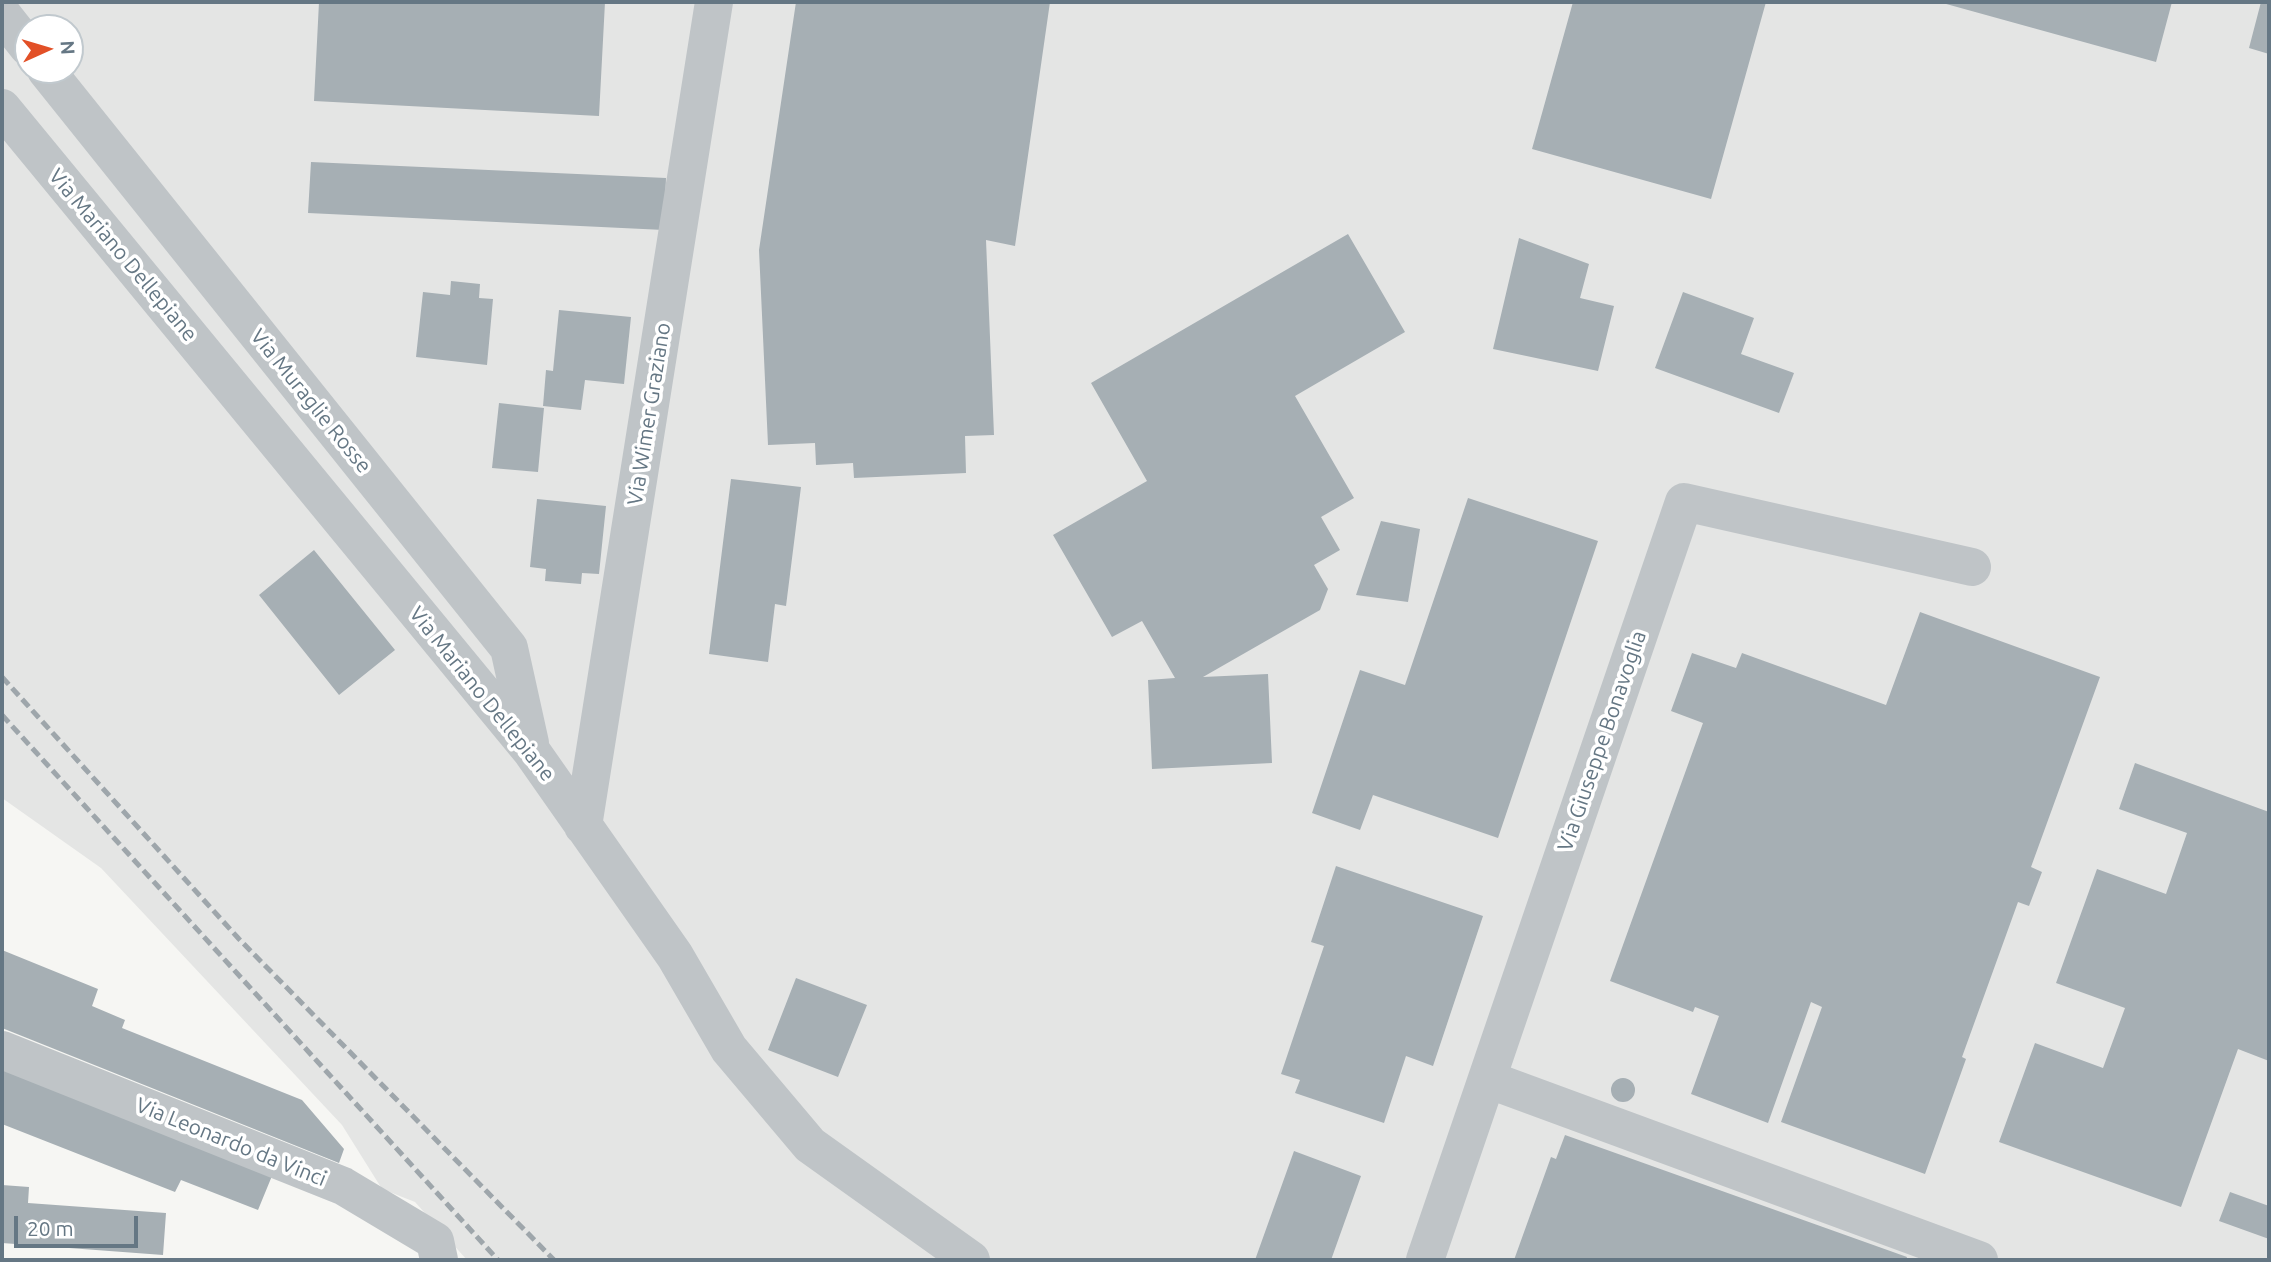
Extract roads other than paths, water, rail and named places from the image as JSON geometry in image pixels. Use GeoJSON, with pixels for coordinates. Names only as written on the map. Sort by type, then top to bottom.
{"type":"FeatureCollection","features":[{"type":"Feature","properties":{"kind":"street","name":"Via Wimer Graziano"},"geometry":{"type":"LineString","coordinates":[[583,826],[714,2]]}},
{"type":"Feature","properties":{"kind":"street"},"geometry":{"type":"LineString","coordinates":[[2,15],[14,30]]}},
{"type":"Feature","properties":{"kind":"street","name":"Via Muraglie Rosse"},"geometry":{"type":"LineString","coordinates":[[57,84],[509,648],[532,752]]}},
{"type":"Feature","properties":{"kind":"street","name":"Via Mariano Dellepiane"},"geometry":{"type":"LineString","coordinates":[[2,108],[532,752],[675,956],[729,1049],[810,1145],[971,1260]]}},
{"type":"Feature","properties":{"kind":"street","name":"Via Giuseppe Bonavoglia"},"geometry":{"type":"LineString","coordinates":[[1425,1260],[1684,502],[1972,567]]}},
{"type":"Feature","properties":{"kind":"street","name":"Via Leonardo da Vinci"},"geometry":{"type":"LineString","coordinates":[[2,1049],[343,1186],[435,1241],[439,1260]]}},
{"type":"Feature","properties":{"kind":"street"},"geometry":{"type":"LineString","coordinates":[[1487,1079],[1979,1260]]}},
{"type":"Feature","properties":{"kind":"railway"},"geometry":{"type":"LineString","coordinates":[[2,677],[239,939],[554,1260]]}},
{"type":"Feature","properties":{"kind":"railway"},"geometry":{"type":"LineString","coordinates":[[2,715],[498,1260]]}}]}
